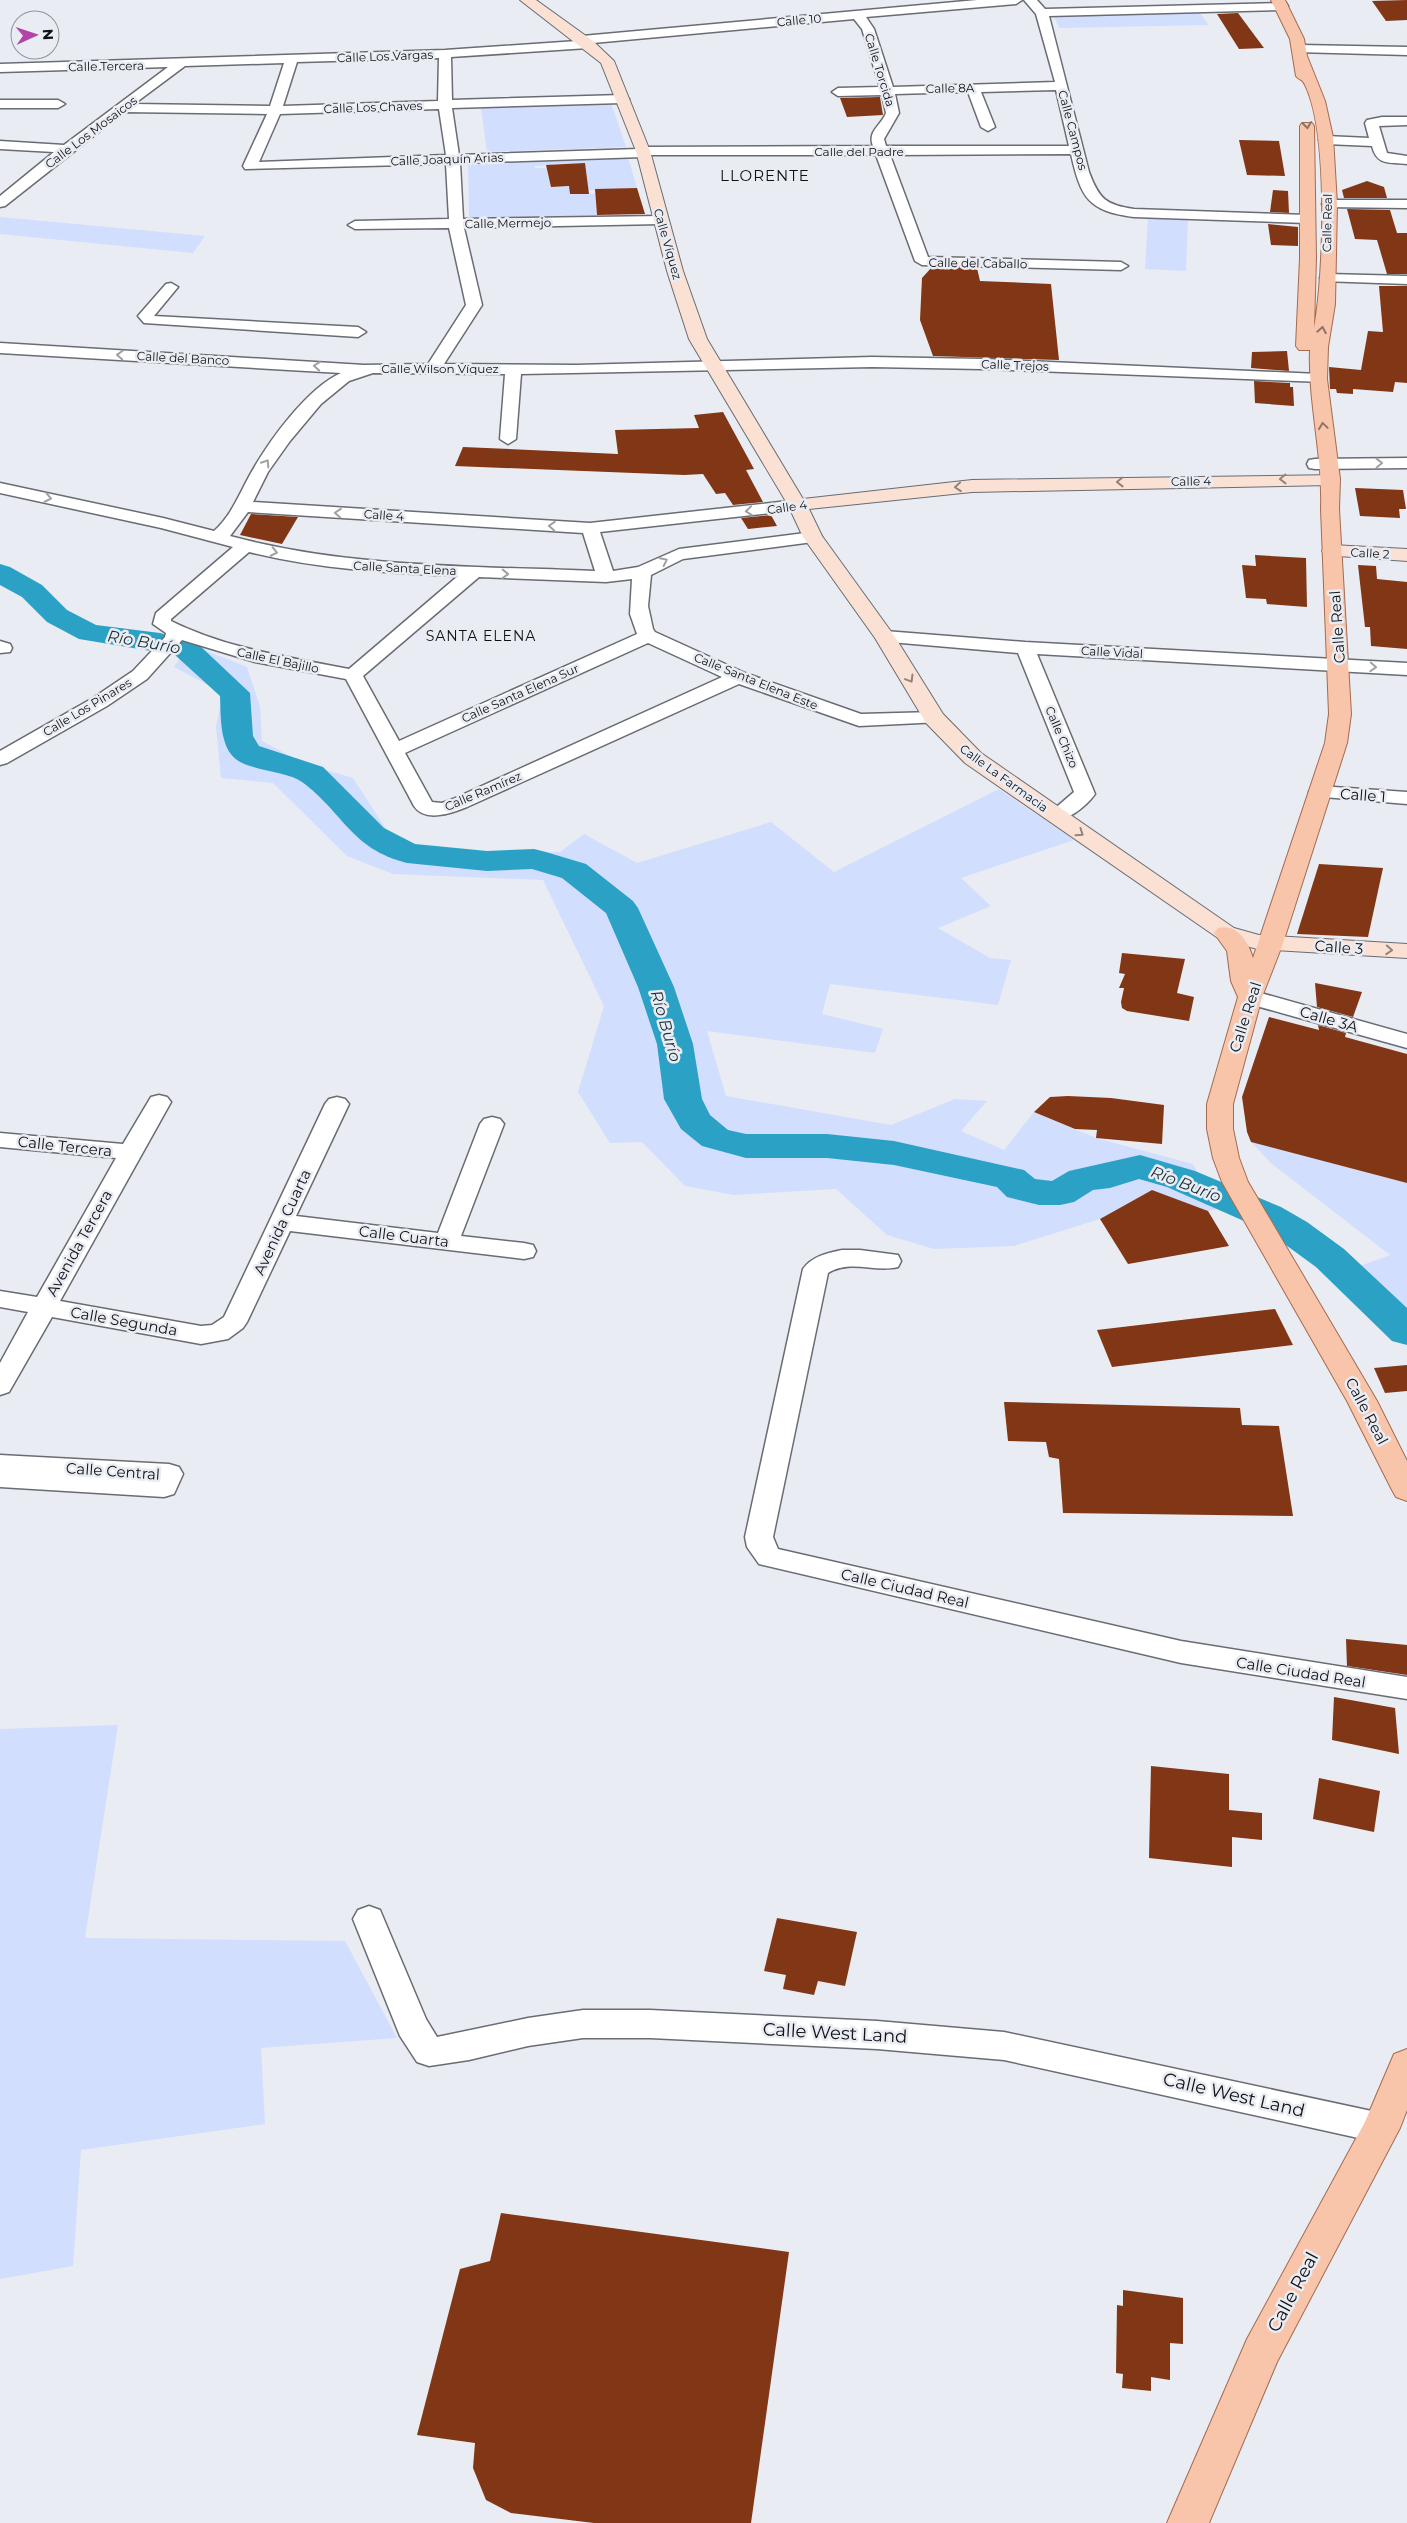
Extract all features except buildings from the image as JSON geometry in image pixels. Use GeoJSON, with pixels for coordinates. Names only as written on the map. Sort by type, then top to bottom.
{"type":"FeatureCollection","features":[{"type":"Feature","properties":{"kind":"main road","name":"Calle Víquez"},"geometry":{"type":"LineString","coordinates":[[527,0],[585,42],[607,62],[643,152],[691,323],[712,365],[797,505]]}},
{"type":"Feature","properties":{"kind":"main road","name":"Calle Real"},"geometry":{"type":"LineString","coordinates":[[1280,3],[1294,30],[1318,101],[1326,137],[1328,204],[1326,248],[1327,304],[1311,378]]}},
{"type":"Feature","properties":{"kind":"main road","name":"Calle Real"},"geometry":{"type":"LineString","coordinates":[[1301,54],[1308,133],[1306,309],[1311,378],[1330,509],[1340,714],[1336,743],[1271,943],[1250,997],[1220,1104],[1220,1129],[1226,1158],[1235,1182],[1362,1401],[1407,1490]]}},
{"type":"Feature","properties":{"kind":"main road"},"geometry":{"type":"LineString","coordinates":[[1308,176],[1318,189],[1319,199],[1328,204]]}},
{"type":"Feature","properties":{"kind":"main road"},"geometry":{"type":"LineString","coordinates":[[1307,220],[1315,217],[1318,207],[1328,204]]}},
{"type":"Feature","properties":{"kind":"main road"},"geometry":{"type":"LineString","coordinates":[[1307,220],[1316,222],[1320,240],[1326,248]]}},
{"type":"Feature","properties":{"kind":"main road"},"geometry":{"type":"LineString","coordinates":[[1308,258],[1316,266],[1318,273],[1327,278]]}},
{"type":"Feature","properties":{"kind":"main road"},"geometry":{"type":"LineString","coordinates":[[1306,309],[1317,298],[1317,282],[1327,278]]}},
{"type":"Feature","properties":{"kind":"main road","name":"Calle 4"},"geometry":{"type":"LineString","coordinates":[[797,505],[972,486],[1324,472]]}},
{"type":"Feature","properties":{"kind":"main road","name":"Calle La Farmacia"},"geometry":{"type":"LineString","coordinates":[[797,505],[813,536],[885,637],[934,718],[974,758],[1226,933],[1244,939],[1271,943]]}},
{"type":"Feature","properties":{"kind":"main road","name":"Calle 2"},"geometry":{"type":"LineString","coordinates":[[1332,551],[1407,555]]}},
{"type":"Feature","properties":{"kind":"main road"},"geometry":{"type":"LineString","coordinates":[[1226,933],[1239,949],[1243,961],[1244,987],[1250,997]]}},
{"type":"Feature","properties":{"kind":"main road","name":"Calle 3"},"geometry":{"type":"LineString","coordinates":[[1271,943],[1407,952]]}},
{"type":"Feature","properties":{"kind":"main road","name":"Calle Real"},"geometry":{"type":"LineString","coordinates":[[1188,2523],[1261,2352],[1381,2128],[1407,2065]]}},
{"type":"Feature","properties":{"kind":"street","name":"Calle 10"},"geometry":{"type":"LineString","coordinates":[[585,42],[1016,0]]}},
{"type":"Feature","properties":{"kind":"street","name":"Calle Campos"},"geometry":{"type":"LineString","coordinates":[[1030,0],[1042,13],[1062,86],[1076,150],[1093,196],[1100,204],[1113,209],[1151,214],[1307,220]]}},
{"type":"Feature","properties":{"kind":"street"},"geometry":{"type":"LineString","coordinates":[[1042,13],[1280,3]]}},
{"type":"Feature","properties":{"kind":"street","name":"Calle Torcida"},"geometry":{"type":"LineString","coordinates":[[858,15],[868,29],[893,114],[891,120],[878,135],[882,151]]}},
{"type":"Feature","properties":{"kind":"street","name":"Calle Los Vargas"},"geometry":{"type":"LineString","coordinates":[[182,62],[445,54],[585,42]]}},
{"type":"Feature","properties":{"kind":"street"},"geometry":{"type":"LineString","coordinates":[[1301,54],[1407,53]]}},
{"type":"Feature","properties":{"kind":"street"},"geometry":{"type":"LineString","coordinates":[[433,368],[474,306],[456,225],[452,159],[445,104],[445,54]]}},
{"type":"Feature","properties":{"kind":"street"},"geometry":{"type":"LineString","coordinates":[[275,110],[292,58]]}},
{"type":"Feature","properties":{"kind":"street","name":"Calle Tercera"},"geometry":{"type":"LineString","coordinates":[[0,68],[140,66],[182,62]]}},
{"type":"Feature","properties":{"kind":"street","name":"Calle Los Mosaicos"},"geometry":{"type":"LineString","coordinates":[[0,203],[67,149],[182,62]]}},
{"type":"Feature","properties":{"kind":"street","name":"Calle 8A"},"geometry":{"type":"LineString","coordinates":[[838,92],[1062,86]]}},
{"type":"Feature","properties":{"kind":"street"},"geometry":{"type":"LineString","coordinates":[[973,88],[988,127]]}},
{"type":"Feature","properties":{"kind":"street","name":"Calle Los Chaves"},"geometry":{"type":"LineString","coordinates":[[123,108],[275,110],[622,99]]}},
{"type":"Feature","properties":{"kind":"street"},"geometry":{"type":"LineString","coordinates":[[0,104],[58,104]]}},
{"type":"Feature","properties":{"kind":"street","name":"Calle Joaquín Arias"},"geometry":{"type":"LineString","coordinates":[[275,110],[250,166],[643,152]]}},
{"type":"Feature","properties":{"kind":"street"},"geometry":{"type":"LineString","coordinates":[[1407,121],[1374,122],[1372,124],[1381,155],[1385,158],[1407,160]]}},
{"type":"Feature","properties":{"kind":"street"},"geometry":{"type":"LineString","coordinates":[[1326,137],[1377,140]]}},
{"type":"Feature","properties":{"kind":"street"},"geometry":{"type":"LineString","coordinates":[[0,146],[67,149]]}},
{"type":"Feature","properties":{"kind":"street","name":"Calle del Padre"},"geometry":{"type":"LineString","coordinates":[[643,152],[1076,150]]}},
{"type":"Feature","properties":{"kind":"street","name":"Calle del Caballo"},"geometry":{"type":"LineString","coordinates":[[882,151],[922,261],[1121,266]]}},
{"type":"Feature","properties":{"kind":"street"},"geometry":{"type":"LineString","coordinates":[[1328,204],[1407,204]]}},
{"type":"Feature","properties":{"kind":"street","name":"Calle Mermejo"},"geometry":{"type":"LineString","coordinates":[[355,225],[456,225],[661,220]]}},
{"type":"Feature","properties":{"kind":"street"},"geometry":{"type":"LineString","coordinates":[[1327,278],[1407,280]]}},
{"type":"Feature","properties":{"kind":"street"},"geometry":{"type":"LineString","coordinates":[[171,287],[146,316],[148,320],[358,332]]}},
{"type":"Feature","properties":{"kind":"street"},"geometry":{"type":"LineString","coordinates":[[239,351],[256,326]]}},
{"type":"Feature","properties":{"kind":"street","name":"Calle del Banco"},"geometry":{"type":"LineString","coordinates":[[0,348],[239,351],[366,369]]}},
{"type":"Feature","properties":{"kind":"street","name":"Calle Trejos"},"geometry":{"type":"LineString","coordinates":[[712,365],[872,362],[982,364],[1311,378]]}},
{"type":"Feature","properties":{"kind":"street","name":"Calle Wilson Víquez"},"geometry":{"type":"LineString","coordinates":[[218,536],[230,527],[244,506],[246,497],[268,460],[315,402],[334,383],[366,369],[397,367],[637,369],[712,365]]}},
{"type":"Feature","properties":{"kind":"street"},"geometry":{"type":"LineString","coordinates":[[508,439],[513,369]]}},
{"type":"Feature","properties":{"kind":"street","name":"Calle 4"},"geometry":{"type":"LineString","coordinates":[[1324,472],[1407,463]]}},
{"type":"Feature","properties":{"kind":"street","name":"Calle Santa Elena"},"geometry":{"type":"LineString","coordinates":[[0,488],[218,536],[246,545],[321,562],[368,567],[432,568],[473,573],[606,576],[642,572],[679,554],[813,536]]}},
{"type":"Feature","properties":{"kind":"street","name":"Calle 4"},"geometry":{"type":"LineString","coordinates":[[244,506],[590,528],[797,505]]}},
{"type":"Feature","properties":{"kind":"street"},"geometry":{"type":"LineString","coordinates":[[590,528],[606,576]]}},
{"type":"Feature","properties":{"kind":"street"},"geometry":{"type":"LineString","coordinates":[[174,635],[162,624],[162,617],[246,545]]}},
{"type":"Feature","properties":{"kind":"street"},"geometry":{"type":"LineString","coordinates":[[642,572],[638,618],[640,627],[648,636]]}},
{"type":"Feature","properties":{"kind":"street"},"geometry":{"type":"LineString","coordinates":[[353,675],[473,573]]}},
{"type":"Feature","properties":{"kind":"street","name":"Calle Los Pinares"},"geometry":{"type":"LineString","coordinates":[[0,758],[100,702],[140,675],[174,635]]}},
{"type":"Feature","properties":{"kind":"street","name":"Calle El Bajillo"},"geometry":{"type":"LineString","coordinates":[[174,635],[248,655],[353,675]]}},
{"type":"Feature","properties":{"kind":"street","name":"Calle Santa Elena Este"},"geometry":{"type":"LineString","coordinates":[[648,636],[738,676],[859,720],[934,718]]}},
{"type":"Feature","properties":{"kind":"street","name":"Calle Santa Elena Sur"},"geometry":{"type":"LineString","coordinates":[[393,751],[648,636]]}},
{"type":"Feature","properties":{"kind":"street","name":"Calle Vidal"},"geometry":{"type":"LineString","coordinates":[[885,637],[1025,648],[1339,665]]}},
{"type":"Feature","properties":{"kind":"street","name":"Calle Chizo"},"geometry":{"type":"LineString","coordinates":[[1025,648],[1085,794],[1056,816]]}},
{"type":"Feature","properties":{"kind":"street"},"geometry":{"type":"LineString","coordinates":[[1339,665],[1407,669]]}},
{"type":"Feature","properties":{"kind":"street","name":"Calle Ramírez"},"geometry":{"type":"LineString","coordinates":[[353,675],[424,806],[433,810],[444,809],[738,676]]}},
{"type":"Feature","properties":{"kind":"street","name":"Calle 1"},"geometry":{"type":"LineString","coordinates":[[1319,792],[1407,798]]}},
{"type":"Feature","properties":{"kind":"street","name":"Calle 3A"},"geometry":{"type":"LineString","coordinates":[[1250,997],[1407,1041]]}},
{"type":"Feature","properties":{"kind":"street","name":"Avenida Tercera"},"geometry":{"type":"LineString","coordinates":[[0,1386],[129,1152],[159,1102]]}},
{"type":"Feature","properties":{"kind":"street","name":"Avenida Cuarta"},"geometry":{"type":"LineString","coordinates":[[219,1333],[234,1322],[283,1222],[337,1104]]}},
{"type":"Feature","properties":{"kind":"street"},"geometry":{"type":"LineString","coordinates":[[447,1241],[492,1124]]}},
{"type":"Feature","properties":{"kind":"street","name":"Calle Tercera"},"geometry":{"type":"LineString","coordinates":[[0,1140],[129,1152]]}},
{"type":"Feature","properties":{"kind":"street","name":"Calle Cuarta"},"geometry":{"type":"LineString","coordinates":[[283,1222],[524,1251]]}},
{"type":"Feature","properties":{"kind":"street","name":"Calle Ciudad Real"},"geometry":{"type":"LineString","coordinates":[[889,1261],[853,1257],[838,1258],[830,1259],[816,1269],[759,1537],[761,1547],[769,1557],[1181,1652],[1407,1688]]}},
{"type":"Feature","properties":{"kind":"street","name":"Calle Segunda"},"geometry":{"type":"LineString","coordinates":[[0,1299],[201,1335],[219,1333]]}},
{"type":"Feature","properties":{"kind":"street","name":"Calle Central"},"geometry":{"type":"LineString","coordinates":[[0,1464],[168,1474],[164,1487],[0,1477]]}},
{"type":"Feature","properties":{"kind":"street","name":"Calle West Land"},"geometry":{"type":"LineString","coordinates":[[370,1919],[412,2026],[429,2052],[470,2046],[528,2032],[583,2024],[650,2024],[878,2034],[1004,2046],[1381,2128]]}},
{"type":"Feature","properties":{"kind":"shaded area"},"geometry":{"type":"Polygon","coordinates":[[[1197,10],[1209,25],[1059,28],[1053,14],[1197,10]]]}},
{"type":"Feature","properties":{"kind":"shaded area"},"geometry":{"type":"Polygon","coordinates":[[[611,103],[626,147],[487,152],[481,107],[611,103]]]}},
{"type":"Feature","properties":{"kind":"shaded area"},"geometry":{"type":"Polygon","coordinates":[[[628,157],[637,188],[569,191],[570,194],[595,194],[597,218],[469,220],[468,162],[628,157]],[[585,163],[535,166],[535,168],[546,168],[551,187],[582,186],[577,167],[585,166],[585,163]]]}},
{"type":"Feature","properties":{"kind":"shaded area"},"geometry":{"type":"Polygon","coordinates":[[[0,217],[205,236],[193,253],[0,234],[0,217]]]}},
{"type":"Feature","properties":{"kind":"shaded area"},"geometry":{"type":"Polygon","coordinates":[[[1148,218],[1188,219],[1186,271],[1145,269],[1148,218]]]}},
{"type":"Feature","properties":{"kind":"shaded area"},"geometry":{"type":"Polygon","coordinates":[[[189,644],[247,667],[260,707],[262,741],[303,763],[353,778],[390,835],[418,853],[446,856],[560,852],[584,834],[637,863],[771,822],[834,872],[999,789],[1074,840],[961,878],[991,906],[938,928],[990,958],[1011,960],[998,1005],[830,984],[822,1014],[883,1029],[875,1053],[707,1031],[726,1096],[891,1125],[955,1099],[987,1101],[961,1131],[1004,1150],[1034,1112],[1096,1138],[1193,1164],[1217,1209],[1208,1211],[1152,1190],[1100,1219],[1014,1246],[934,1249],[887,1235],[836,1189],[734,1195],[685,1186],[642,1142],[610,1143],[578,1092],[604,1006],[543,880],[393,874],[347,856],[273,783],[221,778],[216,726],[223,693],[174,667],[189,644]]]}},
{"type":"Feature","properties":{"kind":"shaded area"},"geometry":{"type":"Polygon","coordinates":[[[1251,1142],[1407,1183],[1407,1312],[1357,1267],[1390,1255],[1272,1164],[1251,1142]]]}},
{"type":"Feature","properties":{"kind":"shaded area"},"geometry":{"type":"Polygon","coordinates":[[[118,1725],[85,1938],[345,1941],[397,2038],[261,2048],[265,2124],[81,2150],[73,2266],[0,2279],[0,1729],[118,1725]]]}},
{"type":"Feature","properties":{"kind":"waterway","name":"Río Burío"},"geometry":{"type":"LineString","coordinates":[[0,573],[32,591],[57,616],[89,633],[160,642],[186,649],[235,693],[237,736],[248,753],[312,774],[326,786],[372,835],[407,853],[487,861],[534,859],[574,871],[621,908],[656,987],[675,1044],[683,1099],[694,1121],[715,1138],[746,1146],[827,1146],[894,1153],[1010,1178],[1021,1188],[1039,1193],[1060,1193],[1083,1179],[1110,1176],[1140,1167],[1181,1179],[1267,1216],[1293,1231],[1330,1258],[1407,1331]]}},
{"type":"Feature","properties":{"kind":"district","name":"LLORENTE"},"geometry":{"type":"Point","coordinates":[765,175]}},
{"type":"Feature","properties":{"kind":"district","name":"SANTA ELENA"},"geometry":{"type":"Point","coordinates":[481,636]}}]}
